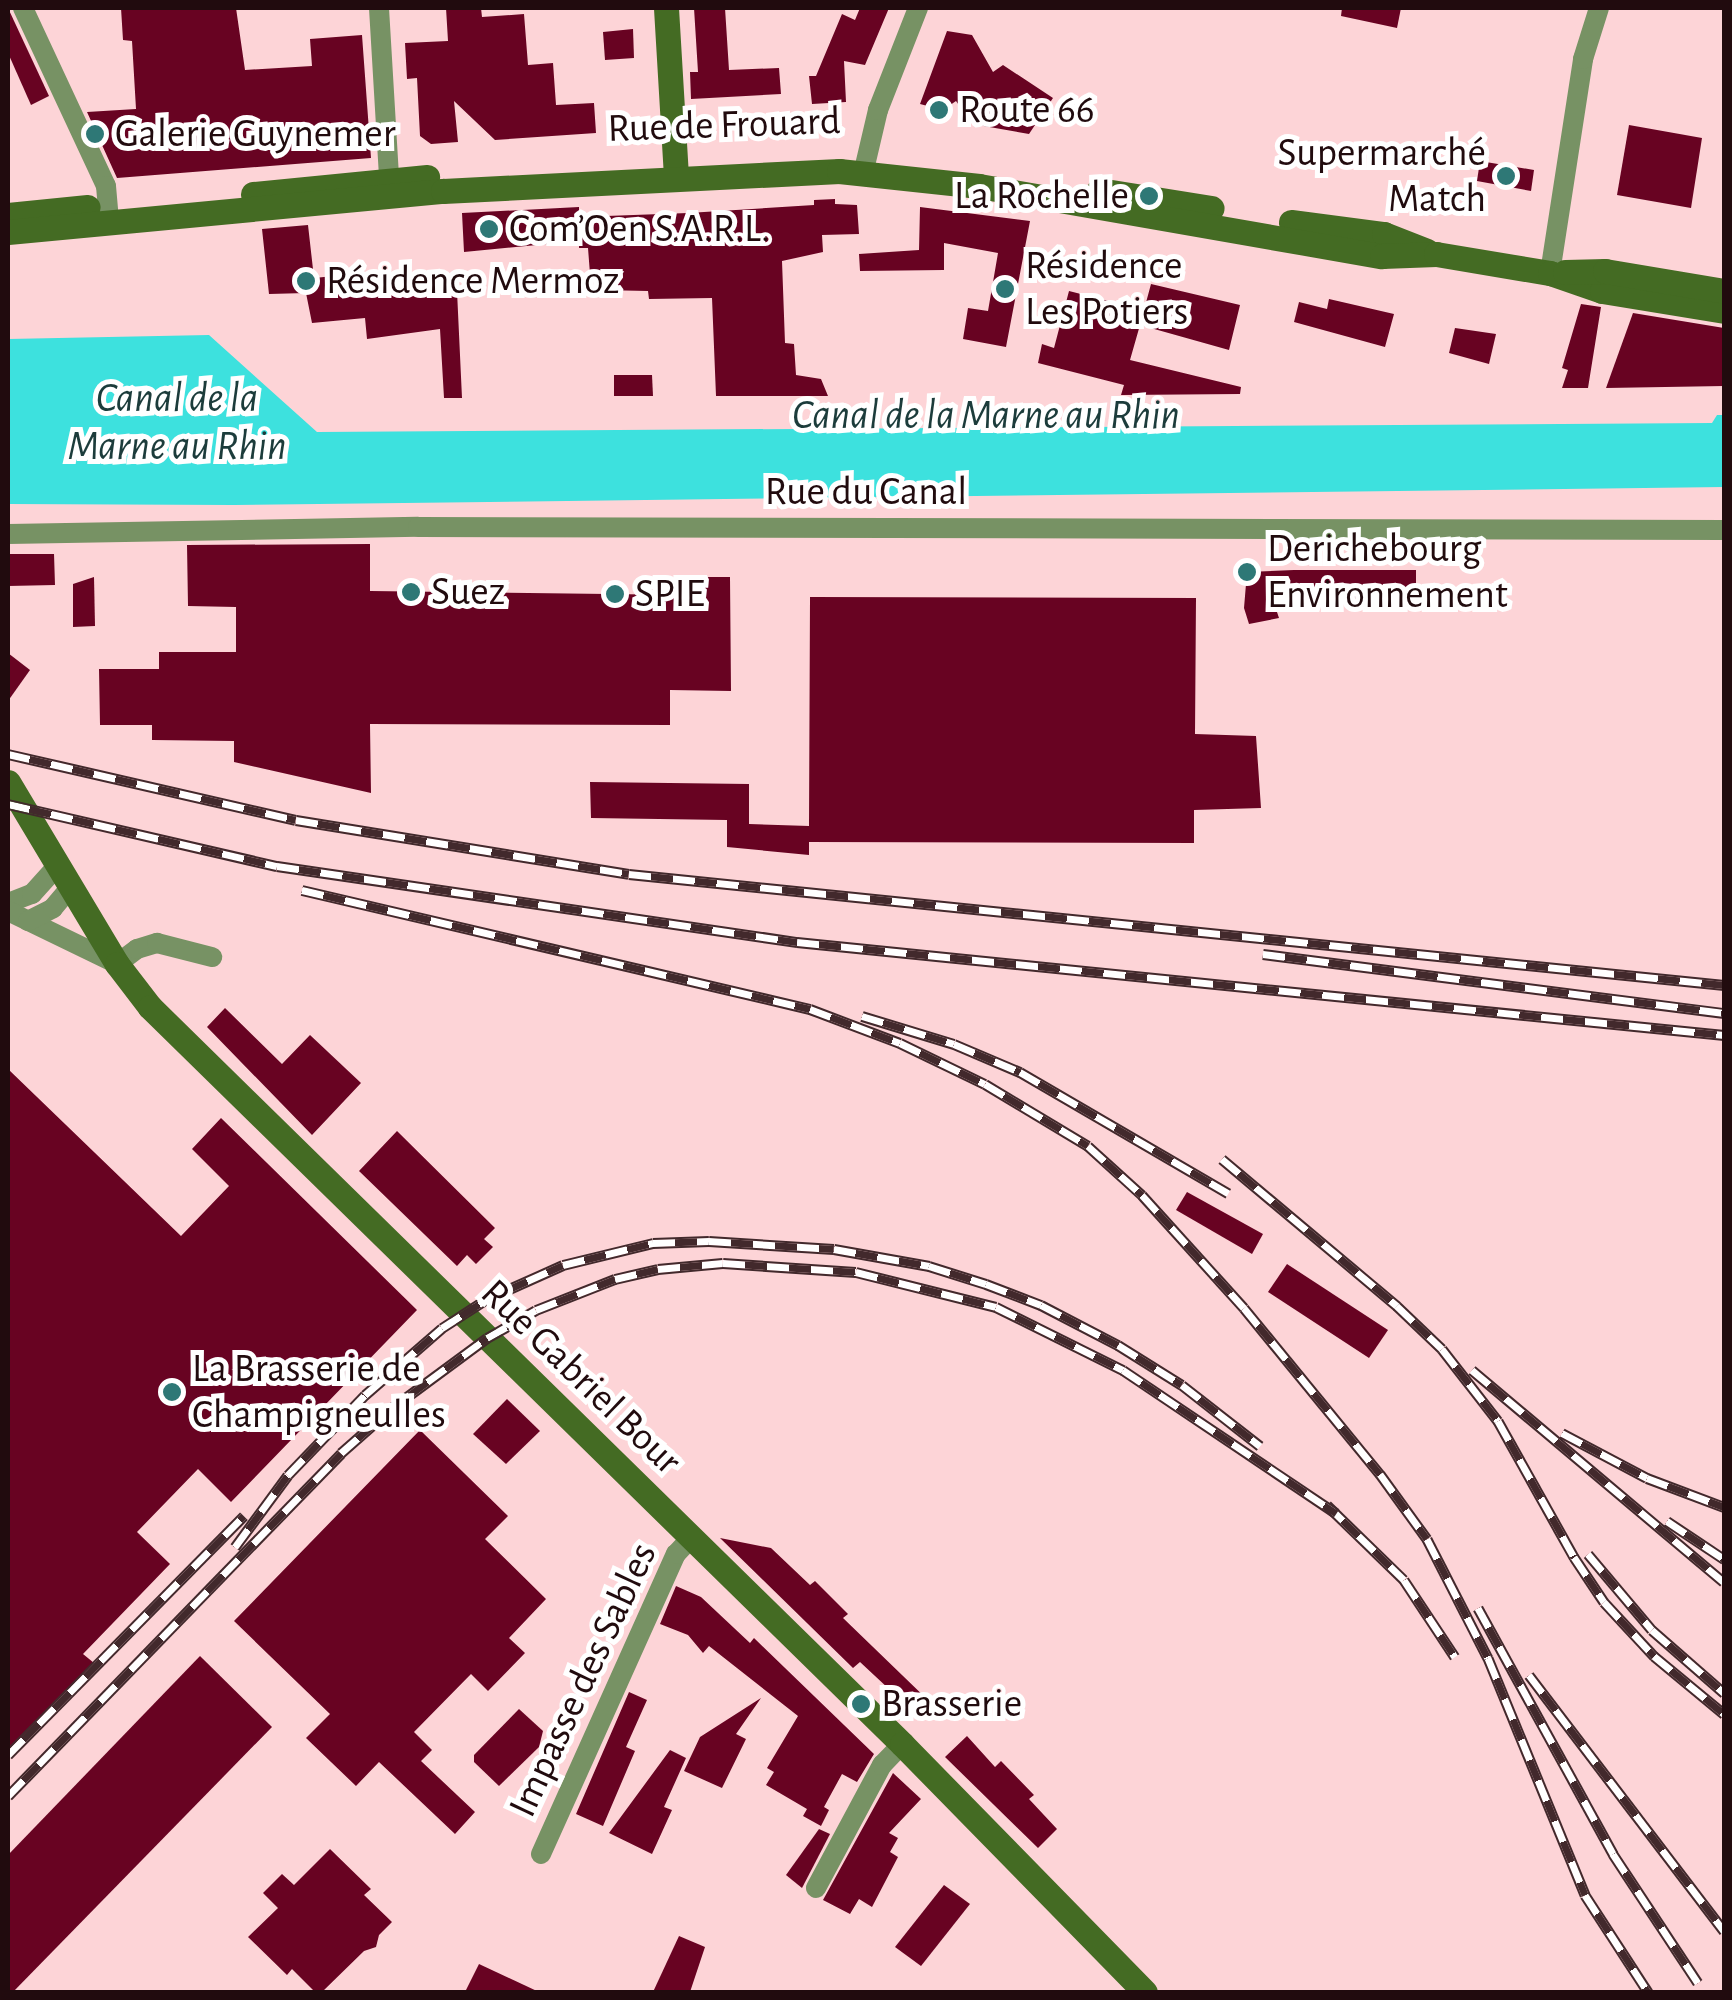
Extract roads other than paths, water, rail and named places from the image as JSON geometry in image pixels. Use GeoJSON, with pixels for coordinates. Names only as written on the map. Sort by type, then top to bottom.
{"type":"FeatureCollection","features":[{"type":"Feature","properties":{"kind":"main road"},"geometry":{"type":"LineString","coordinates":[[666,8],[676,170]]}},
{"type":"Feature","properties":{"kind":"main road","name":"Rue de Frouard"},"geometry":{"type":"LineString","coordinates":[[8,215],[109,213],[390,188],[676,170],[864,166],[982,170],[1338,230],[1384,234],[1436,254],[1550,273],[1602,291],[1724,312]]}},
{"type":"Feature","properties":{"kind":"main road","name":"Rue de Frouard"},"geometry":{"type":"LineString","coordinates":[[8,232],[109,213]]}},
{"type":"Feature","properties":{"kind":"main road","name":"Rue de Frouard"},"geometry":{"type":"LineString","coordinates":[[1550,273],[1605,270],[1724,291]]}},
{"type":"Feature","properties":{"kind":"main road","name":"Rue Gabriel Bour"},"geometry":{"type":"LineString","coordinates":[[8,782],[117,964],[169,1027],[902,1744],[1145,1992]]}},
{"type":"Feature","properties":{"kind":"street"},"geometry":{"type":"LineString","coordinates":[[23,8],[106,186],[109,213]]}},
{"type":"Feature","properties":{"kind":"street"},"geometry":{"type":"LineString","coordinates":[[378,8],[390,188]]}},
{"type":"Feature","properties":{"kind":"street"},"geometry":{"type":"LineString","coordinates":[[864,166],[878,110],[918,8]]}},
{"type":"Feature","properties":{"kind":"street"},"geometry":{"type":"LineString","coordinates":[[1550,273],[1583,59],[1599,8]]}},
{"type":"Feature","properties":{"kind":"street","name":"Rue du Canal"},"geometry":{"type":"LineString","coordinates":[[8,534],[418,527],[1724,530]]}},
{"type":"Feature","properties":{"kind":"street"},"geometry":{"type":"LineString","coordinates":[[8,903],[64,877]]}},
{"type":"Feature","properties":{"kind":"street"},"geometry":{"type":"LineString","coordinates":[[28,921],[53,908],[64,877]]}},
{"type":"Feature","properties":{"kind":"street"},"geometry":{"type":"LineString","coordinates":[[8,911],[117,964],[136,949],[157,943],[212,957]]}},
{"type":"Feature","properties":{"kind":"street","name":"Impasse des Sables"},"geometry":{"type":"LineString","coordinates":[[541,1854],[676,1554],[692,1537]]}},
{"type":"Feature","properties":{"kind":"street"},"geometry":{"type":"LineString","coordinates":[[816,1888],[882,1766],[902,1744]]}},
{"type":"Feature","properties":{"kind":"water","name":"Canal de la Marne au Rhin"},"geometry":{"type":"Polygon","coordinates":[[[209,335],[317,432],[1712,423],[1717,415],[1724,415],[1724,487],[234,505],[8,504],[8,339],[209,335]]]}},
{"type":"Feature","properties":{"kind":"railway"},"geometry":{"type":"LineString","coordinates":[[8,754],[296,820],[629,874],[1724,985]]}},
{"type":"Feature","properties":{"kind":"railway"},"geometry":{"type":"LineString","coordinates":[[8,804],[277,866],[797,942],[1724,1035]]}},
{"type":"Feature","properties":{"kind":"railway"},"geometry":{"type":"LineString","coordinates":[[302,890],[810,1009],[900,1043],[985,1084],[1088,1146],[1142,1195],[1244,1308],[1380,1474],[1427,1539],[1488,1658],[1585,1895],[1648,1992]]}},
{"type":"Feature","properties":{"kind":"railway"},"geometry":{"type":"LineString","coordinates":[[1263,954],[1724,1013]]}},
{"type":"Feature","properties":{"kind":"railway"},"geometry":{"type":"LineString","coordinates":[[862,1016],[954,1044],[1020,1072],[1228,1193]]}},
{"type":"Feature","properties":{"kind":"railway"},"geometry":{"type":"LineString","coordinates":[[1222,1159],[1397,1306],[1442,1349],[1498,1421],[1574,1557],[1604,1602],[1654,1656],[1724,1714]]}},
{"type":"Feature","properties":{"kind":"railway"},"geometry":{"type":"LineString","coordinates":[[235,1547],[288,1475],[365,1395],[442,1328],[487,1299],[563,1265],[653,1243],[709,1241],[834,1249],[929,1266],[986,1284],[1041,1305],[1118,1345],[1182,1385],[1260,1446]]}},
{"type":"Feature","properties":{"kind":"railway"},"geometry":{"type":"LineString","coordinates":[[8,1796],[341,1453],[392,1408],[487,1338],[536,1310],[615,1279],[658,1269],[723,1263],[856,1272],[996,1307],[1123,1370],[1336,1513]]}},
{"type":"Feature","properties":{"kind":"railway"},"geometry":{"type":"LineString","coordinates":[[1472,1370],[1724,1582]]}},
{"type":"Feature","properties":{"kind":"railway"},"geometry":{"type":"LineString","coordinates":[[1562,1433],[1647,1478],[1724,1507]]}},
{"type":"Feature","properties":{"kind":"railway"},"geometry":{"type":"LineString","coordinates":[[1327,1505],[1404,1580],[1455,1657]]}},
{"type":"Feature","properties":{"kind":"railway"},"geometry":{"type":"LineString","coordinates":[[8,1755],[244,1516]]}},
{"type":"Feature","properties":{"kind":"railway"},"geometry":{"type":"LineString","coordinates":[[1667,1521],[1724,1559]]}},
{"type":"Feature","properties":{"kind":"railway"},"geometry":{"type":"LineString","coordinates":[[1588,1554],[1652,1630],[1724,1693]]}},
{"type":"Feature","properties":{"kind":"railway"},"geometry":{"type":"LineString","coordinates":[[1478,1608],[1613,1854],[1698,1983]]}},
{"type":"Feature","properties":{"kind":"railway"},"geometry":{"type":"LineString","coordinates":[[1529,1675],[1724,1931]]}},
{"type":"Feature","properties":{"kind":"place","name":"Route 66"},"geometry":{"type":"Point","coordinates":[939,110]}},
{"type":"Feature","properties":{"kind":"place","name":"Galerie Guynemer"},"geometry":{"type":"Point","coordinates":[95,134]}},
{"type":"Feature","properties":{"kind":"place","name":"Supermarché Match"},"geometry":{"type":"Point","coordinates":[1506,176]}},
{"type":"Feature","properties":{"kind":"place","name":"La Rochelle"},"geometry":{"type":"Point","coordinates":[1149,196]}},
{"type":"Feature","properties":{"kind":"place","name":"Com’Oen S.A.R.L."},"geometry":{"type":"Point","coordinates":[489,229]}},
{"type":"Feature","properties":{"kind":"place","name":"Résidence Mermoz"},"geometry":{"type":"Point","coordinates":[306,281]}},
{"type":"Feature","properties":{"kind":"place","name":"Résidence Les Potiers"},"geometry":{"type":"Point","coordinates":[1005,289]}},
{"type":"Feature","properties":{"kind":"place","name":"Derichebourg Environnement"},"geometry":{"type":"Point","coordinates":[1247,572]}},
{"type":"Feature","properties":{"kind":"place","name":"Suez"},"geometry":{"type":"Point","coordinates":[411,592]}},
{"type":"Feature","properties":{"kind":"place","name":"SPIE"},"geometry":{"type":"Point","coordinates":[615,594]}},
{"type":"Feature","properties":{"kind":"place","name":"La Brasserie de Champigneulles"},"geometry":{"type":"Point","coordinates":[172,1392]}},
{"type":"Feature","properties":{"kind":"place","name":"Brasserie"},"geometry":{"type":"Point","coordinates":[861,1704]}}]}
